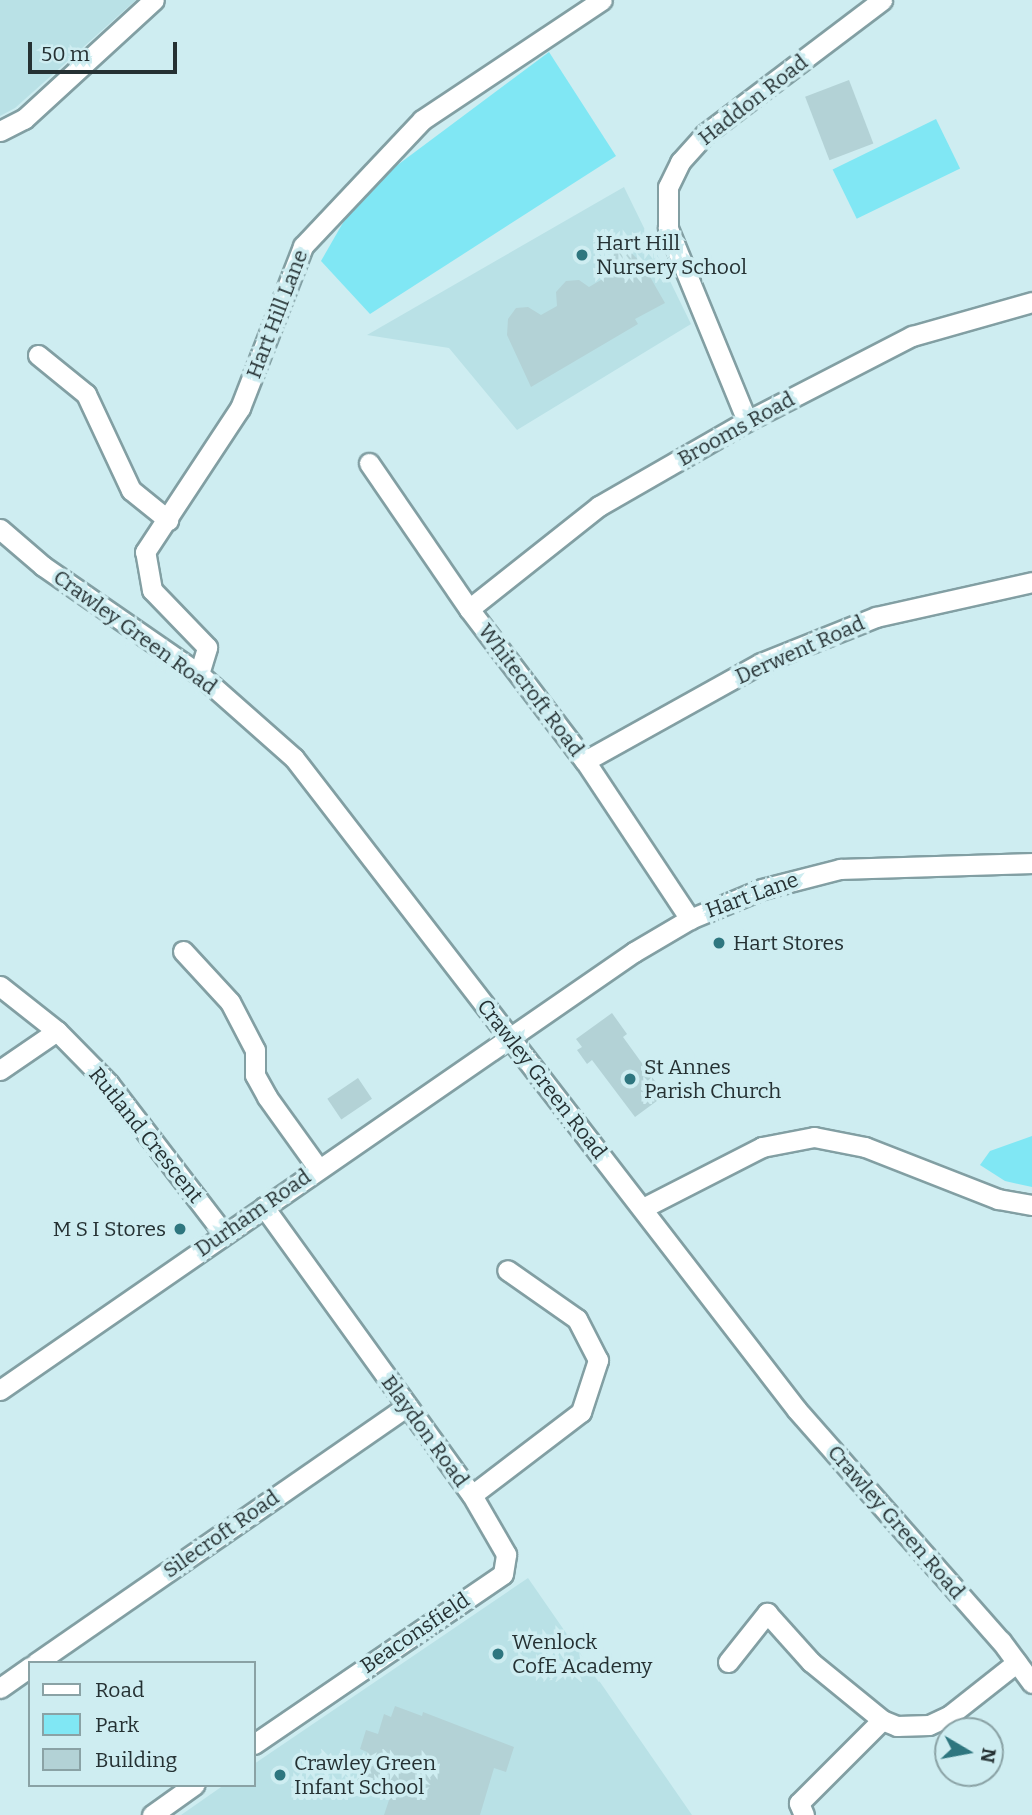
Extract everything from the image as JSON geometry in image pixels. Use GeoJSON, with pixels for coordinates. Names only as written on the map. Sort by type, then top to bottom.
{"type":"FeatureCollection","features":[{"type":"Feature","properties":{"kind":"street"},"geometry":{"type":"LineString","coordinates":[[0,131],[24,119],[154,0]]}},
{"type":"Feature","properties":{"kind":"street","name":"Hart Hill Lane"},"geometry":{"type":"LineString","coordinates":[[199,674],[207,648],[152,590],[144,566],[145,552],[240,408],[293,265],[313,231],[422,120],[602,0]]}},
{"type":"Feature","properties":{"kind":"street","name":"Haddon Road"},"geometry":{"type":"LineString","coordinates":[[747,421],[668,228],[668,187],[680,162],[705,134],[882,0]]}},
{"type":"Feature","properties":{"kind":"street","name":"Brooms Road"},"geometry":{"type":"LineString","coordinates":[[470,610],[599,506],[747,421],[912,337],[1032,302]]}},
{"type":"Feature","properties":{"kind":"street"},"geometry":{"type":"LineString","coordinates":[[38,355],[86,394],[131,490],[168,520]]}},
{"type":"Feature","properties":{"kind":"street","name":"Whitecroft Road"},"geometry":{"type":"LineString","coordinates":[[369,463],[470,610],[585,761],[690,919]]}},
{"type":"Feature","properties":{"kind":"street","name":"Crawley Green Road"},"geometry":{"type":"LineString","coordinates":[[0,530],[43,566],[199,674],[294,758],[797,1410],[1017,1662],[1032,1683]]}},
{"type":"Feature","properties":{"kind":"street","name":"Derwent Road"},"geometry":{"type":"LineString","coordinates":[[585,761],[761,663],[876,617],[1032,582]]}},
{"type":"Feature","properties":{"kind":"street","name":"Hart Lane"},"geometry":{"type":"LineString","coordinates":[[509,1038],[690,919],[762,889],[840,869],[1032,863]]}},
{"type":"Feature","properties":{"kind":"street"},"geometry":{"type":"LineString","coordinates":[[183,951],[230,1002],[255,1050],[255,1075],[267,1097],[318,1168]]}},
{"type":"Feature","properties":{"kind":"street","name":"Rutland Crescent"},"geometry":{"type":"LineString","coordinates":[[0,986],[57,1031],[109,1084],[224,1234]]}},
{"type":"Feature","properties":{"kind":"street"},"geometry":{"type":"LineString","coordinates":[[0,1070],[57,1031]]}},
{"type":"Feature","properties":{"kind":"street","name":"Durham Road"},"geometry":{"type":"LineString","coordinates":[[0,1391],[509,1038]]}},
{"type":"Feature","properties":{"kind":"street"},"geometry":{"type":"LineString","coordinates":[[643,1208],[762,1147],[814,1137],[865,1147],[998,1199],[1032,1205]]}},
{"type":"Feature","properties":{"kind":"street","name":"Blaydon Road"},"geometry":{"type":"LineString","coordinates":[[264,1207],[472,1494],[582,1412],[598,1360],[577,1319],[507,1270]]}},
{"type":"Feature","properties":{"kind":"street","name":"Silecroft Road"},"geometry":{"type":"LineString","coordinates":[[39,1661],[407,1406]]}},
{"type":"Feature","properties":{"kind":"street","name":"Beaconsfield"},"geometry":{"type":"LineString","coordinates":[[256,1743],[503,1574],[506,1554],[472,1494]]}},
{"type":"Feature","properties":{"kind":"street"},"geometry":{"type":"LineString","coordinates":[[728,1662],[767,1613],[811,1662],[882,1720],[897,1726],[929,1726],[950,1716],[1017,1662]]}},
{"type":"Feature","properties":{"kind":"street"},"geometry":{"type":"LineString","coordinates":[[0,1688],[28,1668]]}},
{"type":"Feature","properties":{"kind":"street"},"geometry":{"type":"LineString","coordinates":[[804,1815],[799,1803],[882,1720]]}},
{"type":"Feature","properties":{"kind":"street"},"geometry":{"type":"LineString","coordinates":[[152,1815],[191,1787]]}},
{"type":"Feature","properties":{"kind":"shaded area"},"geometry":{"type":"Polygon","coordinates":[[[0,0],[136,0],[15,108],[0,116],[0,0]]]}},
{"type":"Feature","properties":{"kind":"shaded area","name":"Hart Hill Nursery School"},"geometry":{"type":"Polygon","coordinates":[[[624,187],[691,324],[517,430],[449,348],[367,335],[624,187]]]}},
{"type":"Feature","properties":{"kind":"shaded area","name":"Wenlock CofE Academy"},"geometry":{"type":"Polygon","coordinates":[[[528,1578],[692,1815],[181,1815],[221,1787],[256,1787],[256,1763],[528,1578]]]}},
{"type":"Feature","properties":{"kind":"green space"},"geometry":{"type":"Polygon","coordinates":[[[549,52],[616,156],[370,314],[321,261],[360,193],[549,52]]]}},
{"type":"Feature","properties":{"kind":"green space"},"geometry":{"type":"Polygon","coordinates":[[[936,119],[960,168],[857,219],[833,169],[936,119]]]}},
{"type":"Feature","properties":{"kind":"green space"},"geometry":{"type":"Polygon","coordinates":[[[1032,1136],[1032,1187],[1005,1181],[980,1165],[990,1151],[1032,1136]]]}},
{"type":"Feature","properties":{"kind":"building"},"geometry":{"type":"Polygon","coordinates":[[[849,80],[873,143],[829,160],[805,97],[849,80]]]}},
{"type":"Feature","properties":{"kind":"building"},"geometry":{"type":"Polygon","coordinates":[[[630,252],[642,263],[665,303],[635,319],[638,324],[531,387],[507,335],[508,319],[516,308],[528,307],[541,315],[557,306],[556,292],[566,281],[579,280],[589,287],[606,277],[607,264],[614,253],[630,252]]]}},
{"type":"Feature","properties":{"kind":"building","name":"St Annes Parish Church"},"geometry":{"type":"Polygon","coordinates":[[[612,1013],[627,1034],[623,1037],[665,1095],[635,1117],[592,1060],[587,1064],[577,1050],[582,1047],[576,1039],[612,1013]]]}},
{"type":"Feature","properties":{"kind":"building"},"geometry":{"type":"Polygon","coordinates":[[[358,1078],[372,1099],[341,1119],[327,1099],[358,1078]]]}},
{"type":"Feature","properties":{"kind":"building"},"geometry":{"type":"Polygon","coordinates":[[[395,1706],[422,1716],[423,1712],[514,1747],[506,1772],[494,1768],[480,1815],[384,1815],[389,1800],[355,1787],[367,1752],[360,1749],[366,1730],[378,1734],[384,1714],[391,1717],[395,1706]]]}},
{"type":"Feature","properties":{"kind":"place","name":"Hart Hill Nursery School"},"geometry":{"type":"Point","coordinates":[582,255]}},
{"type":"Feature","properties":{"kind":"place","name":"Hart Stores"},"geometry":{"type":"Point","coordinates":[719,943]}},
{"type":"Feature","properties":{"kind":"place","name":"St Annes Parish Church"},"geometry":{"type":"Point","coordinates":[630,1079]}},
{"type":"Feature","properties":{"kind":"place","name":"M S I Stores"},"geometry":{"type":"Point","coordinates":[180,1229]}},
{"type":"Feature","properties":{"kind":"place","name":"Wenlock CofE Academy"},"geometry":{"type":"Point","coordinates":[498,1654]}},
{"type":"Feature","properties":{"kind":"place","name":"Crawley Green Infant School"},"geometry":{"type":"Point","coordinates":[280,1775]}}]}
